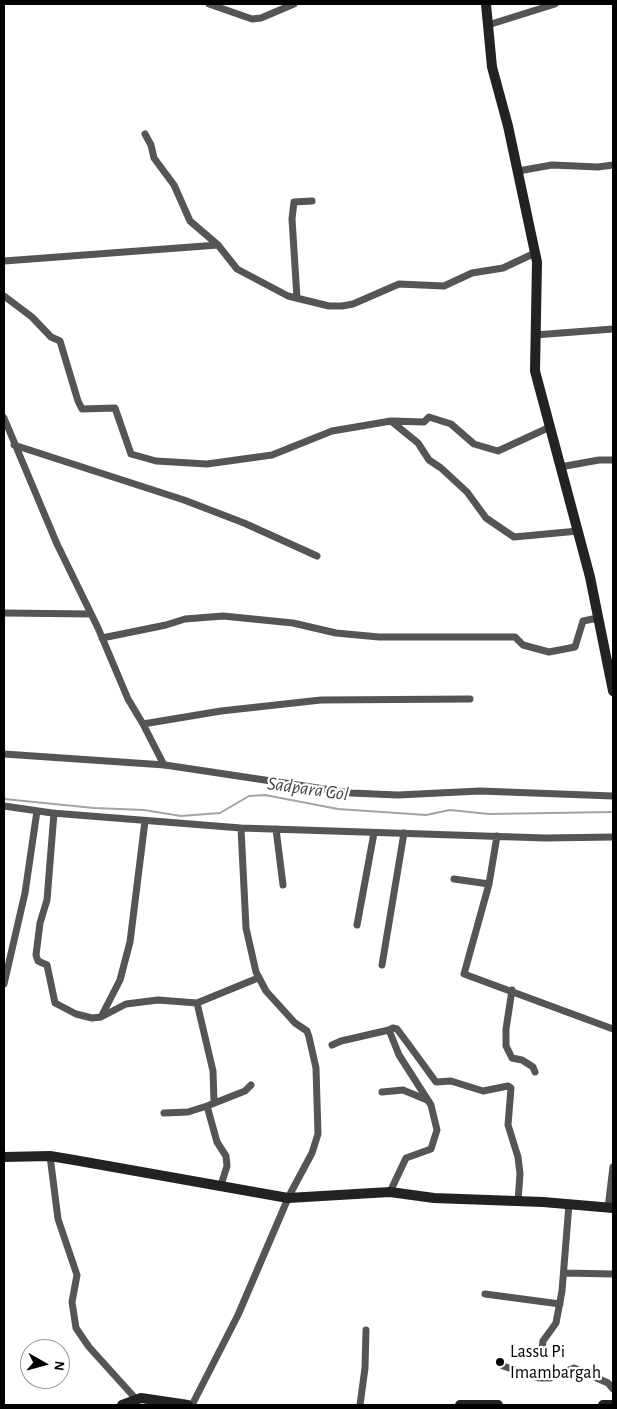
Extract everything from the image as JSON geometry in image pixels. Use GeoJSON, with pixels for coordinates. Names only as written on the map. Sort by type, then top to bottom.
{"type":"FeatureCollection","features":[{"type":"Feature","properties":{"kind":"main road"},"geometry":{"type":"LineString","coordinates":[[486,4],[492,67],[518,172],[537,262],[535,371],[578,530],[613,691]]}},
{"type":"Feature","properties":{"kind":"main road"},"geometry":{"type":"LineString","coordinates":[[4,1157],[50,1156],[288,1198],[390,1192],[434,1198],[518,1201],[610,1208]]}},
{"type":"Feature","properties":{"kind":"main road"},"geometry":{"type":"LineString","coordinates":[[122,1405],[136,1399],[154,1399],[188,1405]]}},
{"type":"Feature","properties":{"kind":"main road"},"geometry":{"type":"LineString","coordinates":[[460,1405],[498,1405]]}},
{"type":"Feature","properties":{"kind":"main road"},"geometry":{"type":"LineString","coordinates":[[603,1405],[613,1405]]}},
{"type":"Feature","properties":{"kind":"street"},"geometry":{"type":"LineString","coordinates":[[209,4],[252,19],[261,18],[294,4]]}},
{"type":"Feature","properties":{"kind":"street"},"geometry":{"type":"LineString","coordinates":[[488,25],[555,4]]}},
{"type":"Feature","properties":{"kind":"street"},"geometry":{"type":"LineString","coordinates":[[145,134],[151,145],[154,158],[174,185],[190,221],[218,246],[237,269],[281,293],[297,298],[329,306],[342,306],[399,284],[444,286],[472,273],[503,268],[535,253]]}},
{"type":"Feature","properties":{"kind":"street"},"geometry":{"type":"LineString","coordinates":[[518,172],[552,164],[598,167],[613,165]]}},
{"type":"Feature","properties":{"kind":"street"},"geometry":{"type":"LineString","coordinates":[[297,298],[292,219],[294,202],[312,201]]}},
{"type":"Feature","properties":{"kind":"street"},"geometry":{"type":"LineString","coordinates":[[4,261],[218,246]]}},
{"type":"Feature","properties":{"kind":"street"},"geometry":{"type":"LineString","coordinates":[[4,296],[32,317],[51,337],[60,341],[82,409],[115,408],[131,454],[156,461],[207,464],[272,455],[332,431],[391,421],[424,422],[429,417],[451,424],[474,444],[498,451],[550,427]]}},
{"type":"Feature","properties":{"kind":"street"},"geometry":{"type":"LineString","coordinates":[[535,335],[613,329]]}},
{"type":"Feature","properties":{"kind":"street"},"geometry":{"type":"LineString","coordinates":[[4,418],[6,429],[128,698],[164,764]]}},
{"type":"Feature","properties":{"kind":"street"},"geometry":{"type":"LineString","coordinates":[[391,421],[418,443],[429,460],[441,468],[467,492],[486,518],[514,537],[578,530]]}},
{"type":"Feature","properties":{"kind":"street"},"geometry":{"type":"LineString","coordinates":[[14,445],[184,500],[244,523],[317,556]]}},
{"type":"Feature","properties":{"kind":"street"},"geometry":{"type":"LineString","coordinates":[[560,467],[599,460],[613,460]]}},
{"type":"Feature","properties":{"kind":"street"},"geometry":{"type":"LineString","coordinates":[[4,613],[91,614]]}},
{"type":"Feature","properties":{"kind":"street"},"geometry":{"type":"LineString","coordinates":[[102,638],[166,625],[185,619],[222,616],[293,623],[336,633],[379,636],[515,637],[523,645],[549,652],[575,647],[582,621],[598,618]]}},
{"type":"Feature","properties":{"kind":"street"},"geometry":{"type":"LineString","coordinates":[[143,724],[221,711],[320,700],[470,699]]}},
{"type":"Feature","properties":{"kind":"street"},"geometry":{"type":"LineString","coordinates":[[4,754],[164,764],[351,793],[398,795],[480,791],[613,796]]}},
{"type":"Feature","properties":{"kind":"street"},"geometry":{"type":"LineString","coordinates":[[4,806],[54,813],[276,830],[545,838],[613,837]]}},
{"type":"Feature","properties":{"kind":"street"},"geometry":{"type":"LineString","coordinates":[[4,984],[25,893],[37,811]]}},
{"type":"Feature","properties":{"kind":"street"},"geometry":{"type":"LineString","coordinates":[[54,813],[47,900],[40,923],[36,955],[38,962],[47,965],[55,1003],[76,1014],[101,1017],[126,1004],[158,1000],[197,1003],[258,978]]}},
{"type":"Feature","properties":{"kind":"street"},"geometry":{"type":"LineString","coordinates":[[101,1017],[120,980],[130,942],[145,821]]}},
{"type":"Feature","properties":{"kind":"street"},"geometry":{"type":"LineString","coordinates":[[192,1405],[238,1315],[288,1198],[317,1139],[315,1056],[307,1031],[295,1023],[266,991],[258,978],[246,928],[241,828]]}},
{"type":"Feature","properties":{"kind":"street"},"geometry":{"type":"LineString","coordinates":[[276,830],[283,885]]}},
{"type":"Feature","properties":{"kind":"street"},"geometry":{"type":"LineString","coordinates":[[357,925],[374,833]]}},
{"type":"Feature","properties":{"kind":"street"},"geometry":{"type":"LineString","coordinates":[[382,965],[404,833]]}},
{"type":"Feature","properties":{"kind":"street"},"geometry":{"type":"LineString","coordinates":[[497,836],[489,884],[464,974],[512,990],[613,1029]]}},
{"type":"Feature","properties":{"kind":"street"},"geometry":{"type":"LineString","coordinates":[[454,879],[489,884]]}},
{"type":"Feature","properties":{"kind":"street"},"geometry":{"type":"LineString","coordinates":[[512,990],[506,1029],[506,1046],[512,1058],[522,1060],[533,1067],[535,1072]]}},
{"type":"Feature","properties":{"kind":"street"},"geometry":{"type":"LineString","coordinates":[[197,1003],[213,1071],[214,1102]]}},
{"type":"Feature","properties":{"kind":"street"},"geometry":{"type":"LineString","coordinates":[[332,1045],[393,1028],[397,1030],[436,1082],[451,1081],[483,1091],[508,1086],[511,1088],[508,1125],[518,1157],[520,1174],[518,1201]]}},
{"type":"Feature","properties":{"kind":"street"},"geometry":{"type":"LineString","coordinates":[[389,1030],[399,1055],[428,1101],[435,1114],[437,1123],[433,1146],[427,1151],[406,1158],[390,1192]]}},
{"type":"Feature","properties":{"kind":"street"},"geometry":{"type":"LineString","coordinates":[[164,1113],[188,1112],[207,1106],[251,1085]]}},
{"type":"Feature","properties":{"kind":"street"},"geometry":{"type":"LineString","coordinates":[[382,1092],[403,1090],[428,1101]]}},
{"type":"Feature","properties":{"kind":"street"},"geometry":{"type":"LineString","coordinates":[[207,1106],[217,1142],[226,1156],[227,1166],[220,1185]]}},
{"type":"Feature","properties":{"kind":"street"},"geometry":{"type":"LineString","coordinates":[[50,1156],[58,1219],[77,1275],[72,1302],[76,1328],[89,1347],[136,1399]]}},
{"type":"Feature","properties":{"kind":"street"},"geometry":{"type":"LineString","coordinates":[[610,1208],[613,1167]]}},
{"type":"Feature","properties":{"kind":"street"},"geometry":{"type":"LineString","coordinates":[[542,1349],[543,1341],[556,1323],[560,1304],[569,1204]]}},
{"type":"Feature","properties":{"kind":"street"},"geometry":{"type":"LineString","coordinates":[[564,1273],[613,1274]]}},
{"type":"Feature","properties":{"kind":"street"},"geometry":{"type":"LineString","coordinates":[[486,1294],[560,1304]]}},
{"type":"Feature","properties":{"kind":"street"},"geometry":{"type":"LineString","coordinates":[[360,1405],[365,1368],[366,1330]]}},
{"type":"Feature","properties":{"kind":"street"},"geometry":{"type":"LineString","coordinates":[[503,1366],[539,1378],[550,1378],[574,1368],[608,1383],[613,1389]]}},
{"type":"Feature","properties":{"kind":"waterway","name":"Sadpara Gol"},"geometry":{"type":"LineString","coordinates":[[4,799],[94,808],[144,810],[181,816],[220,813],[249,796],[265,795],[338,809],[426,815],[450,810],[489,814],[613,812]]}},
{"type":"Feature","properties":{"kind":"place","name":"Lassu Pi Imambargah"},"geometry":{"type":"Point","coordinates":[500,1362]}}]}
